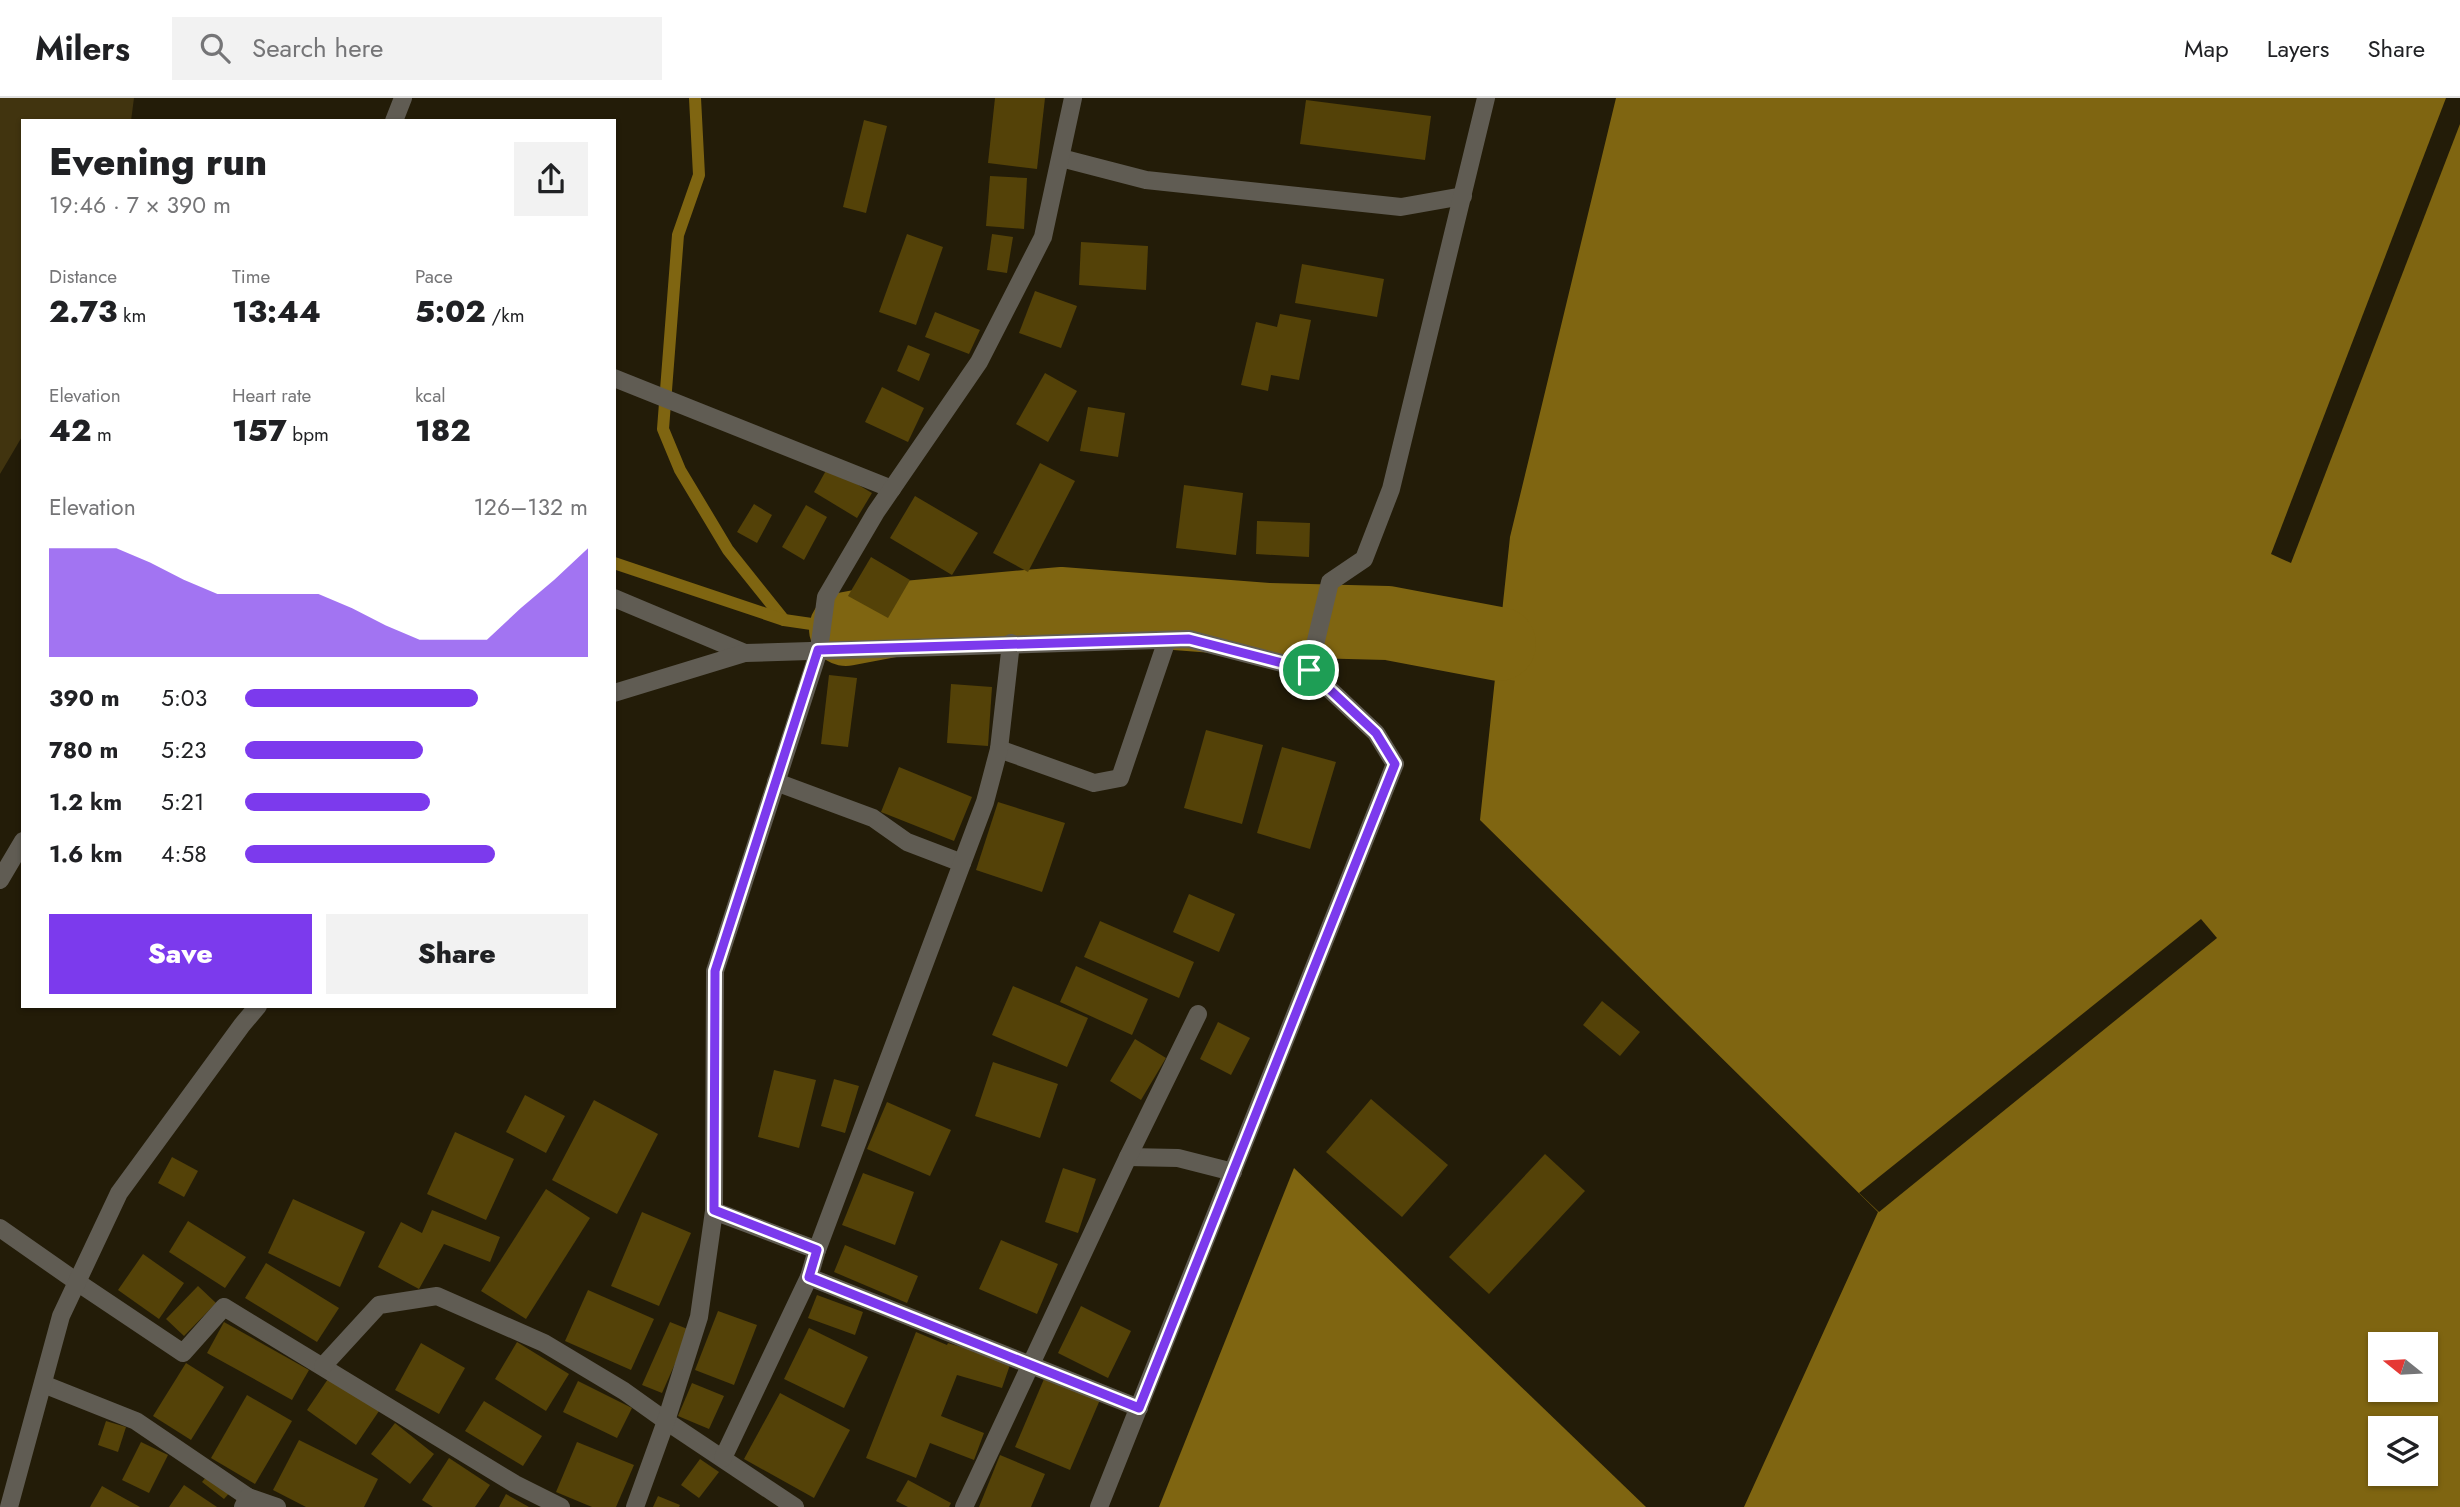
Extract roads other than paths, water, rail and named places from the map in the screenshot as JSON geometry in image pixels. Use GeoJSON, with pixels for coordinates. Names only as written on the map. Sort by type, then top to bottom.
{"type":"FeatureCollection","features":[{"type":"Feature","properties":{"kind":"street"},"geometry":{"type":"LineString","coordinates":[[395,119],[403,98]]}},
{"type":"Feature","properties":{"kind":"street"},"geometry":{"type":"LineString","coordinates":[[635,1507],[699,1317],[714,1210],[715,971],[818,650],[826,597],[876,513],[979,362],[1044,237],[1073,98]]}},
{"type":"Feature","properties":{"kind":"street"},"geometry":{"type":"LineString","coordinates":[[1309,670],[1330,582],[1364,559],[1391,489],[1486,98]]}},
{"type":"Feature","properties":{"kind":"street"},"geometry":{"type":"LineString","coordinates":[[1061,158],[1146,180],[1401,207],[1463,196]]}},
{"type":"Feature","properties":{"kind":"street"},"geometry":{"type":"LineString","coordinates":[[616,379],[892,489]]}},
{"type":"Feature","properties":{"kind":"street"},"geometry":{"type":"LineString","coordinates":[[616,599],[745,653]]}},
{"type":"Feature","properties":{"kind":"street"},"geometry":{"type":"LineString","coordinates":[[616,692],[745,653],[1189,639],[1309,670],[1376,733],[1395,764],[1099,1507]]}},
{"type":"Feature","properties":{"kind":"street"},"geometry":{"type":"LineString","coordinates":[[999,749],[1094,783],[1120,778],[1167,640]]}},
{"type":"Feature","properties":{"kind":"street"},"geometry":{"type":"LineString","coordinates":[[723,1458],[809,1277],[985,802],[999,749],[1011,643]]}},
{"type":"Feature","properties":{"kind":"street"},"geometry":{"type":"LineString","coordinates":[[776,782],[873,818],[906,842],[962,863]]}},
{"type":"Feature","properties":{"kind":"street"},"geometry":{"type":"LineString","coordinates":[[0,880],[21,844]]}},
{"type":"Feature","properties":{"kind":"street"},"geometry":{"type":"LineString","coordinates":[[9,1507],[61,1316],[119,1193],[256,1008]]}},
{"type":"Feature","properties":{"kind":"street"},"geometry":{"type":"LineString","coordinates":[[964,1507],[1198,1014]]}},
{"type":"Feature","properties":{"kind":"street"},"geometry":{"type":"LineString","coordinates":[[1128,1157],[1178,1158],[1233,1172]]}},
{"type":"Feature","properties":{"kind":"street"},"geometry":{"type":"LineString","coordinates":[[714,1210],[817,1250]]}},
{"type":"Feature","properties":{"kind":"street"},"geometry":{"type":"LineString","coordinates":[[0,1228],[183,1353],[225,1307],[515,1483],[561,1507]]}},
{"type":"Feature","properties":{"kind":"street"},"geometry":{"type":"LineString","coordinates":[[809,1277],[1139,1408]]}},
{"type":"Feature","properties":{"kind":"street"},"geometry":{"type":"LineString","coordinates":[[323,1366],[379,1305],[437,1296],[544,1343],[624,1391],[794,1507]]}},
{"type":"Feature","properties":{"kind":"street"},"geometry":{"type":"LineString","coordinates":[[43,1384],[136,1421],[246,1502],[277,1507]]}},
{"type":"Feature","properties":{"kind":"waterway"},"geometry":{"type":"LineString","coordinates":[[695,98],[699,175],[678,235],[663,429],[680,470],[728,550],[784,620]]}},
{"type":"Feature","properties":{"kind":"waterway"},"geometry":{"type":"LineString","coordinates":[[616,564],[784,620],[846,629]]}},
{"type":"Feature","properties":{"kind":"waterway"},"geometry":{"type":"LineString","coordinates":[[846,629],[904,618],[1060,604],[1267,620],[1388,623],[1499,644]]}}]}
